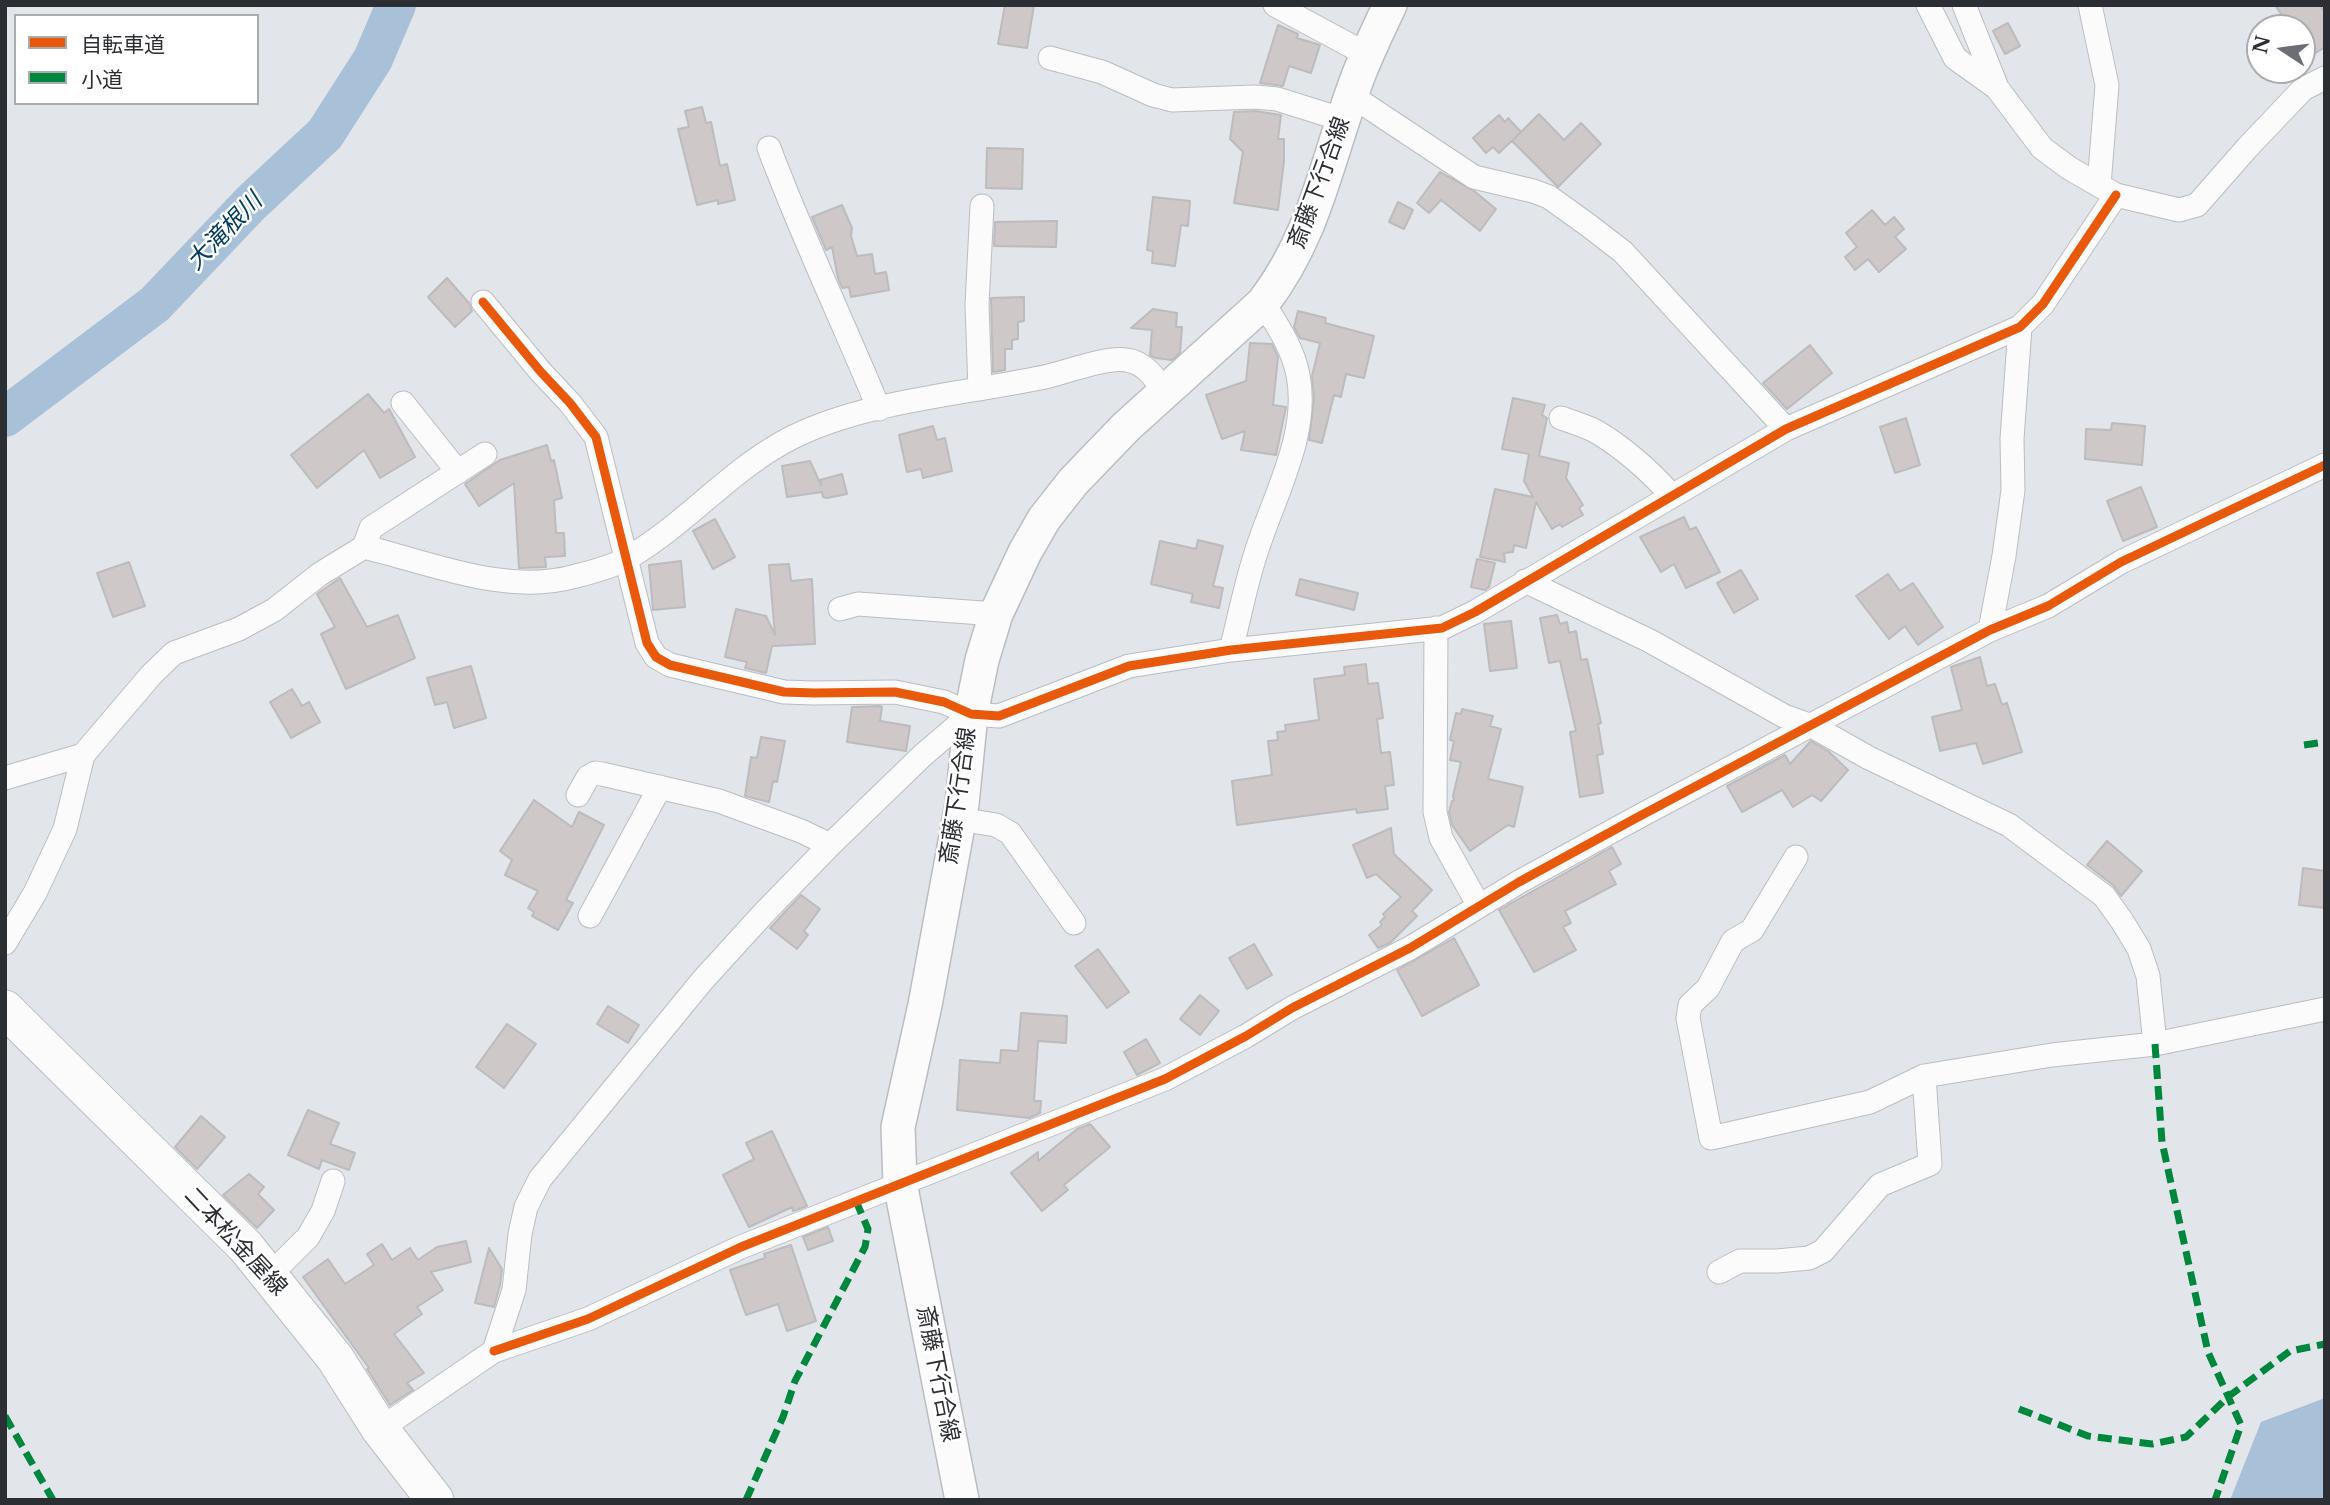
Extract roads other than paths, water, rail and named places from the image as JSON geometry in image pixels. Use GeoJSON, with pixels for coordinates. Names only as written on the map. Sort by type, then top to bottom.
{"type":"FeatureCollection","features":[{"type":"Feature","properties":{"kind":"main road","name":"斎藤下行合線"},"geometry":{"type":"LineString","coordinates":[[962,1500],[900,1183],[898,1127],[925,1005],[959,819],[971,714],[982,660],[996,614],[1044,519],[1100,453],[1126,427],[1263,303],[1291,261],[1318,202],[1348,108],[1390,5]]}},
{"type":"Feature","properties":{"kind":"main road","name":"二本松金屋線"},"geometry":{"type":"LineString","coordinates":[[5,1009],[246,1247],[335,1357],[380,1429],[435,1500]]}},
{"type":"Feature","properties":{"kind":"street"},"geometry":{"type":"LineString","coordinates":[[1275,5],[1368,55]]}},
{"type":"Feature","properties":{"kind":"street"},"geometry":{"type":"LineString","coordinates":[[1928,5],[1955,58],[1997,88]]}},
{"type":"Feature","properties":{"kind":"street"},"geometry":{"type":"LineString","coordinates":[[1964,5],[1979,49],[1997,88],[2042,148],[2069,168],[2107,190],[2179,210],[2197,205],[2246,148],[2303,89],[2325,78]]}},
{"type":"Feature","properties":{"kind":"street"},"geometry":{"type":"LineString","coordinates":[[483,302],[596,437],[647,643],[656,657],[670,665],[783,692],[895,692],[944,702],[971,714],[999,716],[1129,666],[1231,650],[1442,628],[1475,612],[1786,429],[2020,327],[2043,304],[2107,190],[2107,85],[2090,5]]}},
{"type":"Feature","properties":{"kind":"street"},"geometry":{"type":"LineString","coordinates":[[1050,58],[1101,72],[1172,100],[1255,97],[1348,108],[1474,177],[1549,197],[1623,252],[1786,429]]}},
{"type":"Feature","properties":{"kind":"street"},"geometry":{"type":"LineString","coordinates":[[769,148],[791,207],[879,409]]}},
{"type":"Feature","properties":{"kind":"street"},"geometry":{"type":"LineString","coordinates":[[980,389],[977,305],[982,206]]}},
{"type":"Feature","properties":{"kind":"street"},"geometry":{"type":"LineString","coordinates":[[1231,650],[1255,556],[1291,453],[1301,399],[1298,373],[1287,341],[1263,303]]}},
{"type":"Feature","properties":{"kind":"street"},"geometry":{"type":"LineString","coordinates":[[1990,630],[2013,490],[2012,439],[2020,327]]}},
{"type":"Feature","properties":{"kind":"street"},"geometry":{"type":"LineString","coordinates":[[364,547],[489,580],[538,582],[575,577],[625,559],[762,456],[791,438],[819,426],[879,409],[1089,365],[1127,360],[1150,371],[1165,393]]}},
{"type":"Feature","properties":{"kind":"street"},"geometry":{"type":"LineString","coordinates":[[403,404],[458,472]]}},
{"type":"Feature","properties":{"kind":"street"},"geometry":{"type":"LineString","coordinates":[[1561,418],[1594,430],[1617,446],[1651,473],[1672,496]]}},
{"type":"Feature","properties":{"kind":"street"},"geometry":{"type":"LineString","coordinates":[[5,943],[35,893],[65,829],[83,755],[152,674],[174,653],[239,629],[274,610],[320,574],[364,547],[371,528],[485,454]]}},
{"type":"Feature","properties":{"kind":"street"},"geometry":{"type":"LineString","coordinates":[[380,1429],[494,1350],[587,1319],[741,1247],[1165,1079],[1292,1008],[1410,948],[1638,817],[1990,630],[2048,606],[2121,562],[2325,465]]}},
{"type":"Feature","properties":{"kind":"street"},"geometry":{"type":"LineString","coordinates":[[1525,581],[1650,641],[1784,716],[1812,726],[1869,758],[2009,825],[2104,896],[2139,949],[2148,976],[2155,1044]]}},
{"type":"Feature","properties":{"kind":"street"},"geometry":{"type":"LineString","coordinates":[[840,609],[858,604],[996,614]]}},
{"type":"Feature","properties":{"kind":"street"},"geometry":{"type":"LineString","coordinates":[[1436,628],[1435,812],[1441,838],[1479,906]]}},
{"type":"Feature","properties":{"kind":"street"},"geometry":{"type":"LineString","coordinates":[[494,1350],[514,1290],[526,1207],[540,1179],[702,981],[830,845],[923,755],[971,714]]}},
{"type":"Feature","properties":{"kind":"street"},"geometry":{"type":"LineString","coordinates":[[5,778],[83,755]]}},
{"type":"Feature","properties":{"kind":"street"},"geometry":{"type":"LineString","coordinates":[[578,795],[588,777],[595,773],[719,801],[801,831],[830,845]]}},
{"type":"Feature","properties":{"kind":"street"},"geometry":{"type":"LineString","coordinates":[[590,916],[660,787]]}},
{"type":"Feature","properties":{"kind":"street"},"geometry":{"type":"LineString","coordinates":[[959,819],[996,825],[1010,833],[1074,923]]}},
{"type":"Feature","properties":{"kind":"street"},"geometry":{"type":"LineString","coordinates":[[1796,857],[1752,930],[1733,941],[1708,988],[1690,1005],[1688,1018],[1711,1138],[1870,1102],[1924,1076],[2052,1055],[2155,1044],[2325,1009]]}},
{"type":"Feature","properties":{"kind":"street"},"geometry":{"type":"LineString","coordinates":[[1719,1272],[1740,1261],[1810,1258],[1822,1251],[1880,1185],[1930,1164],[1924,1076]]}},
{"type":"Feature","properties":{"kind":"street"},"geometry":{"type":"LineString","coordinates":[[269,1276],[309,1237],[323,1212],[333,1181]]}},
{"type":"Feature","properties":{"kind":"water"},"geometry":{"type":"Polygon","coordinates":[[[2325,1398],[2325,1500],[2230,1500],[2261,1422],[2325,1398]]]}},
{"type":"Feature","properties":{"kind":"waterway","name":"大滝根川"},"geometry":{"type":"LineString","coordinates":[[5,417],[155,304],[251,203],[325,134],[373,59],[396,5]]}}]}
